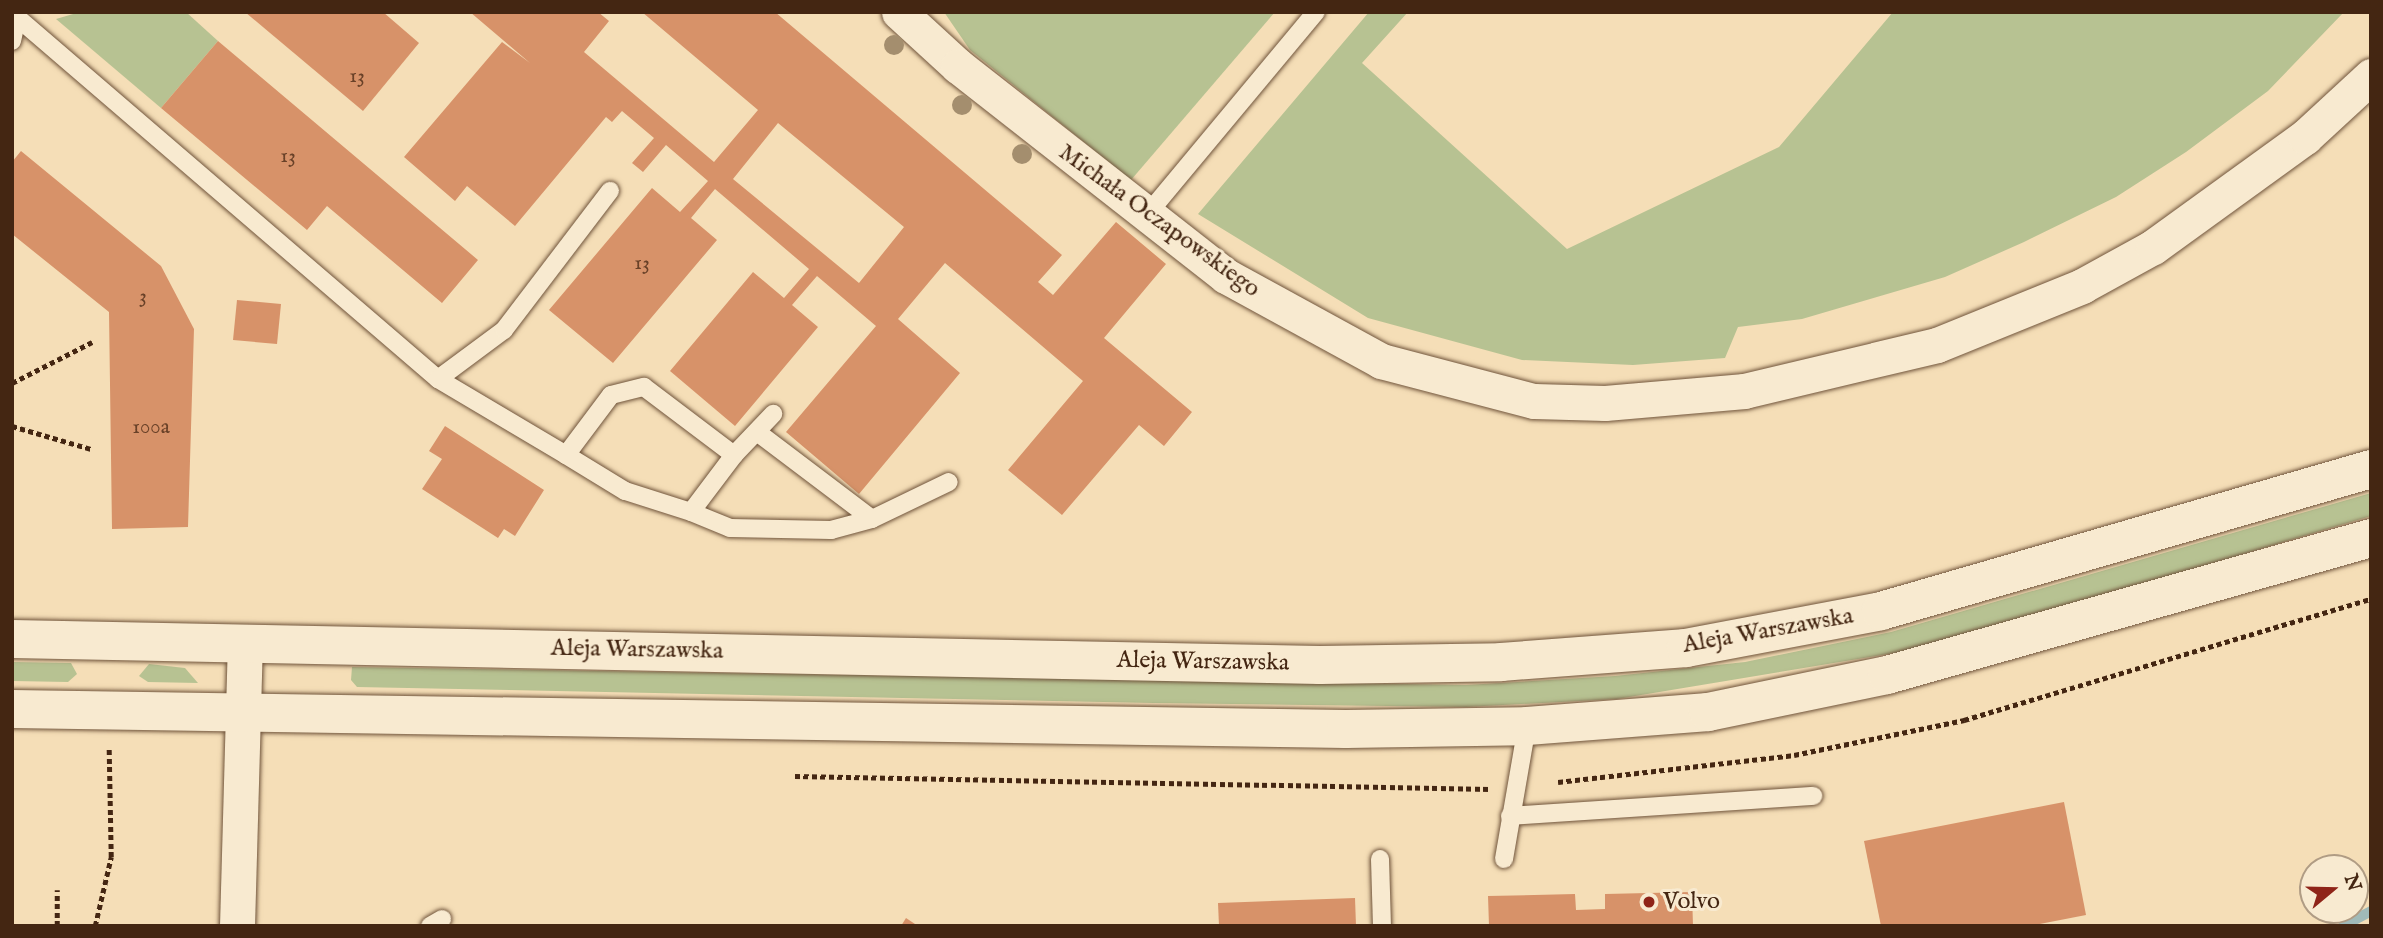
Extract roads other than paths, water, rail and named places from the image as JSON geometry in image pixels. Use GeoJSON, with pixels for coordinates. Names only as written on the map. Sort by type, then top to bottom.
{"type":"FeatureCollection","features":[{"type":"Feature","properties":{"kind":"main road","name":"Aleja Warszawska"},"geometry":{"type":"LineString","coordinates":[[12,639],[1320,665],[1501,662],[1686,648],[1881,611],[2371,469]]}},
{"type":"Feature","properties":{"kind":"main road"},"geometry":{"type":"LineString","coordinates":[[12,709],[1188,728],[1527,726],[1708,712],[1887,676],[2371,538]]}},
{"type":"Feature","properties":{"kind":"street","name":"Michała Oczapowskiego"},"geometry":{"type":"LineString","coordinates":[[899,12],[958,66],[1145,217],[1226,276],[1381,361],[1534,401],[1605,403],[1744,391],[1937,345],[2082,286],[2224,200],[2371,76]]}},
{"type":"Feature","properties":{"kind":"street","name":"Michała Oczapowskiego"},"geometry":{"type":"LineString","coordinates":[[921,12],[958,66]]}},
{"type":"Feature","properties":{"kind":"street"},"geometry":{"type":"LineString","coordinates":[[237,926],[244,645]]}},
{"type":"Feature","properties":{"kind":"lane"},"geometry":{"type":"LineString","coordinates":[[1145,217],[1316,12]]}},
{"type":"Feature","properties":{"kind":"lane"},"geometry":{"type":"LineString","coordinates":[[12,41],[15,15]]}},
{"type":"Feature","properties":{"kind":"lane"},"geometry":{"type":"LineString","coordinates":[[15,15],[438,379],[625,491],[691,512],[730,528],[831,530],[872,519],[949,482]]}},
{"type":"Feature","properties":{"kind":"lane"},"geometry":{"type":"LineString","coordinates":[[438,379],[504,330],[610,191]]}},
{"type":"Feature","properties":{"kind":"lane"},"geometry":{"type":"LineString","coordinates":[[566,455],[611,396],[644,387],[734,455]]}},
{"type":"Feature","properties":{"kind":"lane"},"geometry":{"type":"LineString","coordinates":[[691,512],[734,455],[773,414]]}},
{"type":"Feature","properties":{"kind":"lane"},"geometry":{"type":"LineString","coordinates":[[757,432],[872,519]]}},
{"type":"Feature","properties":{"kind":"lane"},"geometry":{"type":"LineString","coordinates":[[1504,859],[1527,726]]}},
{"type":"Feature","properties":{"kind":"lane"},"geometry":{"type":"LineString","coordinates":[[1510,816],[1812,796]]}},
{"type":"Feature","properties":{"kind":"lane"},"geometry":{"type":"LineString","coordinates":[[1380,859],[1382,926]]}},
{"type":"Feature","properties":{"kind":"waterway"},"geometry":{"type":"LineString","coordinates":[[2343,926],[2371,911]]}},
{"type":"Feature","properties":{"kind":"place","name":"Volvo"},"geometry":{"type":"Point","coordinates":[1649,902]}}]}
